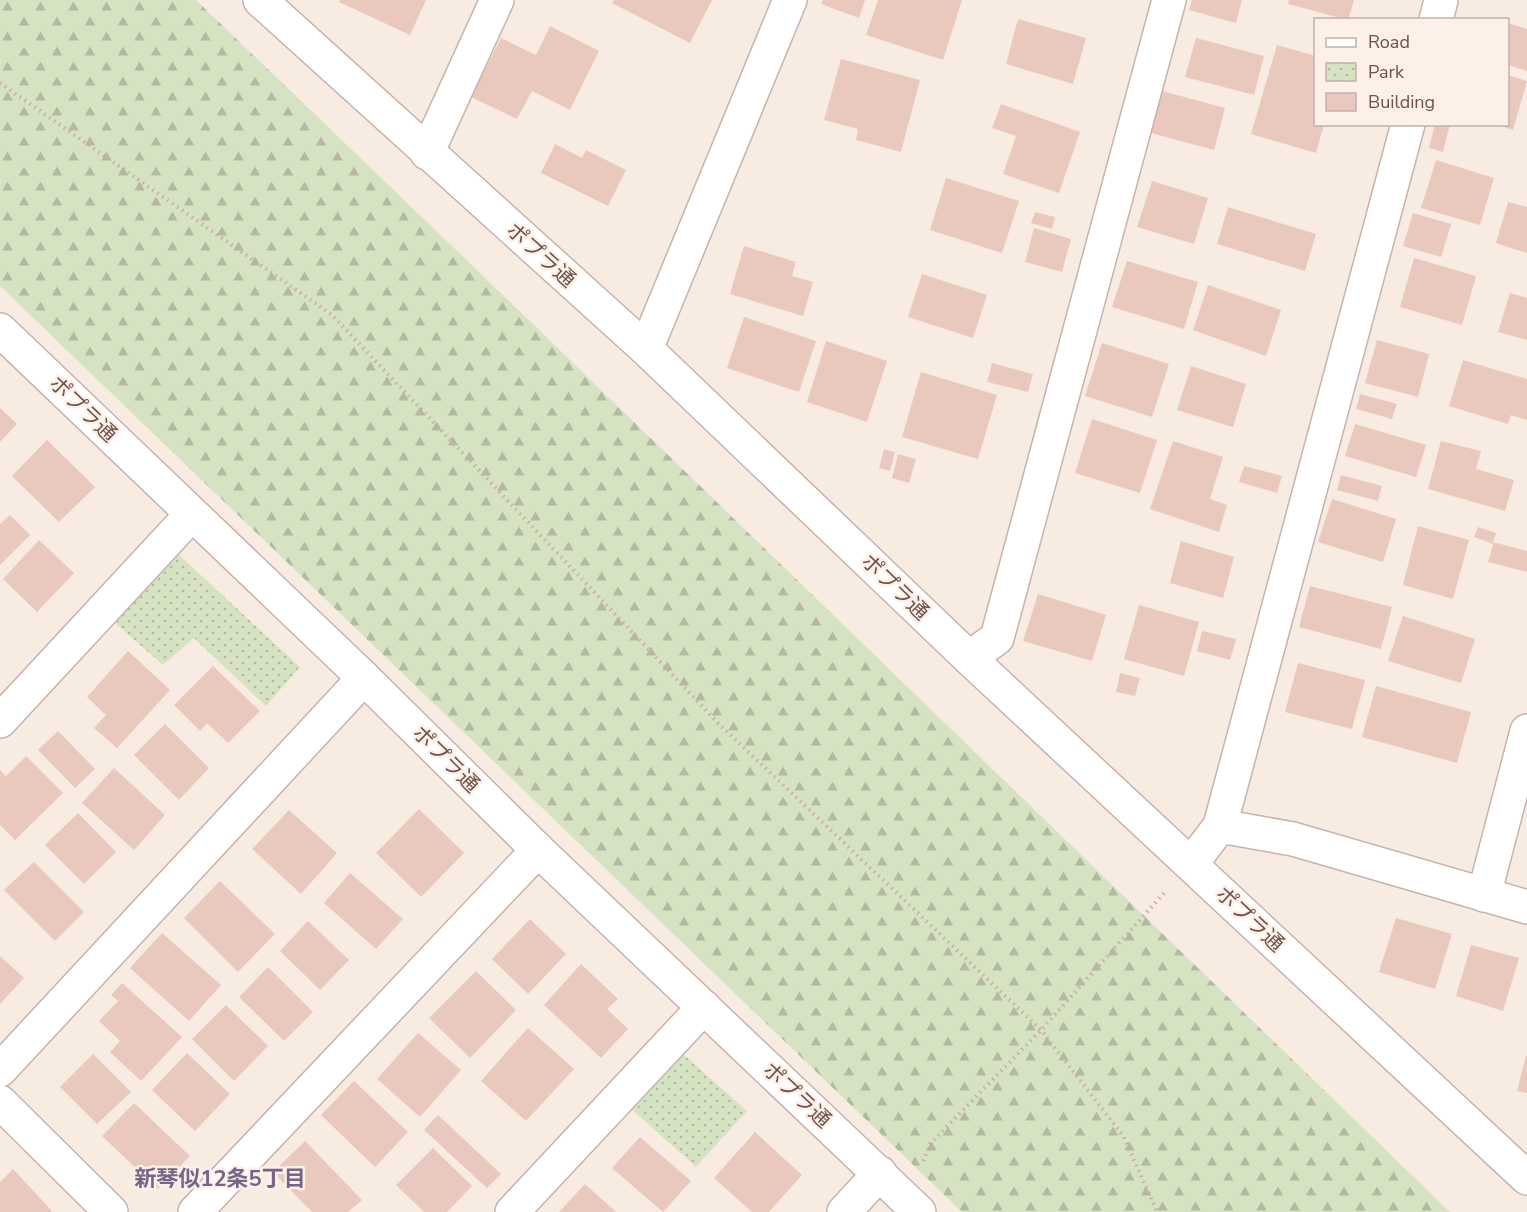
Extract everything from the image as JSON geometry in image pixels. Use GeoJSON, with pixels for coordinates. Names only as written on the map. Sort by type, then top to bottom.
{"type":"FeatureCollection","features":[{"type":"Feature","properties":{"kind":"street","name":"ポプラ通"},"geometry":{"type":"LineString","coordinates":[[260,0],[646,349],[969,658],[1527,1178]]}},
{"type":"Feature","properties":{"kind":"street"},"geometry":{"type":"LineString","coordinates":[[428,153],[497,0]]}},
{"type":"Feature","properties":{"kind":"street"},"geometry":{"type":"LineString","coordinates":[[646,349],[790,0]]}},
{"type":"Feature","properties":{"kind":"street"},"geometry":{"type":"LineString","coordinates":[[969,658],[997,638],[1169,0]]}},
{"type":"Feature","properties":{"kind":"street"},"geometry":{"type":"LineString","coordinates":[[1436,18],[1441,0]]}},
{"type":"Feature","properties":{"kind":"street"},"geometry":{"type":"LineString","coordinates":[[1191,864],[1220,826],[1407,126]]}},
{"type":"Feature","properties":{"kind":"street","name":"ポプラ通"},"geometry":{"type":"LineString","coordinates":[[0,330],[364,678],[538,850],[913,1206]]}},
{"type":"Feature","properties":{"kind":"street"},"geometry":{"type":"LineString","coordinates":[[6,701],[192,514]]}},
{"type":"Feature","properties":{"kind":"street"},"geometry":{"type":"LineString","coordinates":[[0,1070],[364,678]]}},
{"type":"Feature","properties":{"kind":"street"},"geometry":{"type":"LineString","coordinates":[[1484,895],[1527,731]]}},
{"type":"Feature","properties":{"kind":"street"},"geometry":{"type":"LineString","coordinates":[[1220,826],[1293,839],[1527,907]]}},
{"type":"Feature","properties":{"kind":"street"},"geometry":{"type":"LineString","coordinates":[[195,1212],[538,850]]}},
{"type":"Feature","properties":{"kind":"street"},"geometry":{"type":"LineString","coordinates":[[512,1212],[704,1007]]}},
{"type":"Feature","properties":{"kind":"street"},"geometry":{"type":"LineString","coordinates":[[0,1102],[111,1212]]}},
{"type":"Feature","properties":{"kind":"street"},"geometry":{"type":"LineString","coordinates":[[844,1212],[880,1173]]}},
{"type":"Feature","properties":{"kind":"path"},"geometry":{"type":"LineString","coordinates":[[0,83],[332,315],[721,726],[1041,1029],[1124,1137],[1157,1212]]}},
{"type":"Feature","properties":{"kind":"path"},"geometry":{"type":"LineString","coordinates":[[913,1206],[930,1144],[1041,1029],[1191,864]]}},
{"type":"Feature","properties":{"kind":"green space"},"geometry":{"type":"Polygon","coordinates":[[[0,0],[196,0],[1450,1212],[962,1212],[0,286],[0,0]]]}},
{"type":"Feature","properties":{"kind":"green space"},"geometry":{"type":"Polygon","coordinates":[[[178,554],[300,667],[266,706],[194,638],[163,665],[115,623],[178,554]]]}},
{"type":"Feature","properties":{"kind":"green space"},"geometry":{"type":"Polygon","coordinates":[[[681,1052],[747,1111],[696,1167],[628,1106],[681,1052]]]}},
{"type":"Feature","properties":{"kind":"building"},"geometry":{"type":"Polygon","coordinates":[[[340,0],[426,0],[410,35],[339,2],[340,0]]]}},
{"type":"Feature","properties":{"kind":"building"},"geometry":{"type":"Polygon","coordinates":[[[614,0],[712,0],[690,43],[612,3],[614,0]]]}},
{"type":"Feature","properties":{"kind":"building"},"geometry":{"type":"Polygon","coordinates":[[[823,0],[865,0],[859,18],[821,4],[823,0]]]}},
{"type":"Feature","properties":{"kind":"building"},"geometry":{"type":"Polygon","coordinates":[[[878,0],[962,0],[943,60],[866,35],[878,0]]]}},
{"type":"Feature","properties":{"kind":"building"},"geometry":{"type":"Polygon","coordinates":[[[1192,0],[1242,0],[1236,23],[1189,10],[1192,0]]]}},
{"type":"Feature","properties":{"kind":"building"},"geometry":{"type":"Polygon","coordinates":[[[1289,0],[1354,0],[1349,18],[1340,18],[1288,4],[1289,0]]]}},
{"type":"Feature","properties":{"kind":"building"},"geometry":{"type":"Polygon","coordinates":[[[1018,19],[1086,38],[1073,84],[1006,64],[1018,19]]]}},
{"type":"Feature","properties":{"kind":"building"},"geometry":{"type":"Polygon","coordinates":[[[1509,23],[1527,29],[1527,71],[1509,65],[1509,23]]]}},
{"type":"Feature","properties":{"kind":"building"},"geometry":{"type":"Polygon","coordinates":[[[550,26],[599,51],[570,110],[532,91],[517,119],[471,97],[501,38],[536,55],[550,26]]]}},
{"type":"Feature","properties":{"kind":"building"},"geometry":{"type":"Polygon","coordinates":[[[1196,38],[1264,56],[1254,95],[1185,77],[1196,38]]]}},
{"type":"Feature","properties":{"kind":"building"},"geometry":{"type":"Polygon","coordinates":[[[1277,45],[1314,55],[1314,126],[1323,126],[1316,153],[1251,134],[1277,45]]]}},
{"type":"Feature","properties":{"kind":"building"},"geometry":{"type":"Polygon","coordinates":[[[841,59],[920,80],[901,152],[856,140],[858,129],[824,120],[841,59]]]}},
{"type":"Feature","properties":{"kind":"building"},"geometry":{"type":"Polygon","coordinates":[[[1509,75],[1527,81],[1513,130],[1501,126],[1509,126],[1509,75]]]}},
{"type":"Feature","properties":{"kind":"building"},"geometry":{"type":"Polygon","coordinates":[[[1155,89],[1225,108],[1214,150],[1144,131],[1155,89]]]}},
{"type":"Feature","properties":{"kind":"building"},"geometry":{"type":"Polygon","coordinates":[[[1001,104],[1080,132],[1059,193],[1003,174],[1016,136],[992,128],[1001,104]]]}},
{"type":"Feature","properties":{"kind":"building"},"geometry":{"type":"Polygon","coordinates":[[[1434,126],[1450,126],[1443,152],[1429,148],[1434,126]]]}},
{"type":"Feature","properties":{"kind":"building"},"geometry":{"type":"Polygon","coordinates":[[[555,144],[582,158],[586,150],[626,170],[608,206],[541,173],[555,144]]]}},
{"type":"Feature","properties":{"kind":"building"},"geometry":{"type":"Polygon","coordinates":[[[1436,160],[1494,178],[1480,225],[1421,208],[1436,160]]]}},
{"type":"Feature","properties":{"kind":"building"},"geometry":{"type":"Polygon","coordinates":[[[946,178],[1019,201],[1002,253],[930,230],[946,178]]]}},
{"type":"Feature","properties":{"kind":"building"},"geometry":{"type":"Polygon","coordinates":[[[1152,181],[1208,198],[1194,244],[1137,227],[1152,181]]]}},
{"type":"Feature","properties":{"kind":"building"},"geometry":{"type":"Polygon","coordinates":[[[1508,202],[1527,207],[1527,253],[1496,243],[1508,202]]]}},
{"type":"Feature","properties":{"kind":"building"},"geometry":{"type":"Polygon","coordinates":[[[1228,207],[1316,234],[1305,271],[1217,244],[1228,207]]]}},
{"type":"Feature","properties":{"kind":"building"},"geometry":{"type":"Polygon","coordinates":[[[1035,212],[1055,217],[1052,229],[1031,223],[1035,212]]]}},
{"type":"Feature","properties":{"kind":"building"},"geometry":{"type":"Polygon","coordinates":[[[1413,213],[1451,224],[1441,257],[1403,246],[1413,213]]]}},
{"type":"Feature","properties":{"kind":"building"},"geometry":{"type":"Polygon","coordinates":[[[1034,228],[1071,239],[1062,272],[1025,262],[1034,228]]]}},
{"type":"Feature","properties":{"kind":"building"},"geometry":{"type":"Polygon","coordinates":[[[744,246],[796,262],[792,276],[813,282],[803,316],[730,294],[744,246]]]}},
{"type":"Feature","properties":{"kind":"building"},"geometry":{"type":"Polygon","coordinates":[[[1414,258],[1476,276],[1462,325],[1400,307],[1414,258]]]}},
{"type":"Feature","properties":{"kind":"building"},"geometry":{"type":"Polygon","coordinates":[[[1127,261],[1198,282],[1184,329],[1112,307],[1127,261]]]}},
{"type":"Feature","properties":{"kind":"building"},"geometry":{"type":"Polygon","coordinates":[[[922,274],[987,295],[973,338],[908,317],[922,274]]]}},
{"type":"Feature","properties":{"kind":"building"},"geometry":{"type":"Polygon","coordinates":[[[1208,285],[1281,310],[1266,356],[1193,330],[1208,285]]]}},
{"type":"Feature","properties":{"kind":"building"},"geometry":{"type":"Polygon","coordinates":[[[1510,293],[1527,298],[1527,340],[1498,332],[1510,293]]]}},
{"type":"Feature","properties":{"kind":"building"},"geometry":{"type":"Polygon","coordinates":[[[744,317],[816,341],[799,392],[727,368],[744,317]]]}},
{"type":"Feature","properties":{"kind":"building"},"geometry":{"type":"Polygon","coordinates":[[[1377,340],[1429,354],[1418,397],[1365,383],[1377,340]]]}},
{"type":"Feature","properties":{"kind":"building"},"geometry":{"type":"Polygon","coordinates":[[[826,341],[887,361],[867,422],[807,402],[826,341]]]}},
{"type":"Feature","properties":{"kind":"building"},"geometry":{"type":"Polygon","coordinates":[[[1102,343],[1169,364],[1152,417],[1085,396],[1102,343]]]}},
{"type":"Feature","properties":{"kind":"building"},"geometry":{"type":"Polygon","coordinates":[[[1463,360],[1527,379],[1527,420],[1511,415],[1508,424],[1449,406],[1463,360]]]}},
{"type":"Feature","properties":{"kind":"building"},"geometry":{"type":"Polygon","coordinates":[[[992,363],[1033,374],[1028,392],[987,382],[992,363]]]}},
{"type":"Feature","properties":{"kind":"building"},"geometry":{"type":"Polygon","coordinates":[[[1191,366],[1246,384],[1233,427],[1177,410],[1191,366]]]}},
{"type":"Feature","properties":{"kind":"building"},"geometry":{"type":"Polygon","coordinates":[[[921,372],[997,395],[978,459],[902,437],[921,372]]]}},
{"type":"Feature","properties":{"kind":"building"},"geometry":{"type":"Polygon","coordinates":[[[1360,394],[1397,404],[1392,419],[1356,409],[1360,394]]]}},
{"type":"Feature","properties":{"kind":"building"},"geometry":{"type":"Polygon","coordinates":[[[0,408],[17,424],[0,442],[0,408]]]}},
{"type":"Feature","properties":{"kind":"building"},"geometry":{"type":"Polygon","coordinates":[[[1092,419],[1157,440],[1140,493],[1075,473],[1092,419]]]}},
{"type":"Feature","properties":{"kind":"building"},"geometry":{"type":"Polygon","coordinates":[[[1355,424],[1426,445],[1416,477],[1345,456],[1355,424]]]}},
{"type":"Feature","properties":{"kind":"building"},"geometry":{"type":"Polygon","coordinates":[[[47,440],[95,487],[59,522],[12,476],[47,440]]]}},
{"type":"Feature","properties":{"kind":"building"},"geometry":{"type":"Polygon","coordinates":[[[1173,441],[1223,457],[1210,499],[1227,505],[1219,532],[1150,509],[1173,441]]]}},
{"type":"Feature","properties":{"kind":"building"},"geometry":{"type":"Polygon","coordinates":[[[1441,441],[1481,451],[1476,469],[1514,480],[1505,511],[1428,489],[1441,441]]]}},
{"type":"Feature","properties":{"kind":"building"},"geometry":{"type":"Polygon","coordinates":[[[884,449],[895,452],[890,471],[879,468],[884,449]]]}},
{"type":"Feature","properties":{"kind":"building"},"geometry":{"type":"Polygon","coordinates":[[[898,454],[916,459],[909,483],[892,478],[898,454]]]}},
{"type":"Feature","properties":{"kind":"building"},"geometry":{"type":"Polygon","coordinates":[[[1244,466],[1282,476],[1277,493],[1239,482],[1244,466]]]}},
{"type":"Feature","properties":{"kind":"building"},"geometry":{"type":"Polygon","coordinates":[[[1341,475],[1382,486],[1378,501],[1337,490],[1341,475]]]}},
{"type":"Feature","properties":{"kind":"building"},"geometry":{"type":"Polygon","coordinates":[[[1332,499],[1396,519],[1383,562],[1318,542],[1332,499]]]}},
{"type":"Feature","properties":{"kind":"building"},"geometry":{"type":"Polygon","coordinates":[[[10,515],[30,535],[0,565],[0,524],[10,515]]]}},
{"type":"Feature","properties":{"kind":"building"},"geometry":{"type":"Polygon","coordinates":[[[1418,526],[1469,540],[1453,599],[1403,585],[1418,526]]]}},
{"type":"Feature","properties":{"kind":"building"},"geometry":{"type":"Polygon","coordinates":[[[1478,527],[1496,533],[1493,542],[1527,551],[1527,572],[1488,562],[1493,544],[1474,537],[1478,527]]]}},
{"type":"Feature","properties":{"kind":"building"},"geometry":{"type":"Polygon","coordinates":[[[39,540],[74,573],[37,612],[3,579],[39,540]]]}},
{"type":"Feature","properties":{"kind":"building"},"geometry":{"type":"Polygon","coordinates":[[[1181,541],[1234,557],[1223,598],[1170,583],[1181,541]]]}},
{"type":"Feature","properties":{"kind":"building"},"geometry":{"type":"Polygon","coordinates":[[[1310,586],[1392,607],[1381,649],[1299,627],[1310,586]]]}},
{"type":"Feature","properties":{"kind":"building"},"geometry":{"type":"Polygon","coordinates":[[[1038,594],[1106,615],[1092,661],[1023,641],[1038,594]]]}},
{"type":"Feature","properties":{"kind":"building"},"geometry":{"type":"Polygon","coordinates":[[[1139,605],[1199,622],[1184,676],[1124,659],[1139,605]]]}},
{"type":"Feature","properties":{"kind":"building"},"geometry":{"type":"Polygon","coordinates":[[[1403,616],[1475,639],[1461,683],[1388,661],[1403,616]]]}},
{"type":"Feature","properties":{"kind":"building"},"geometry":{"type":"Polygon","coordinates":[[[1202,631],[1236,639],[1230,660],[1197,651],[1202,631]]]}},
{"type":"Feature","properties":{"kind":"building"},"geometry":{"type":"Polygon","coordinates":[[[128,651],[170,690],[117,748],[94,728],[106,715],[87,697],[128,651]]]}},
{"type":"Feature","properties":{"kind":"building"},"geometry":{"type":"Polygon","coordinates":[[[1298,663],[1365,680],[1352,729],[1285,712],[1298,663]]]}},
{"type":"Feature","properties":{"kind":"building"},"geometry":{"type":"Polygon","coordinates":[[[213,666],[260,711],[228,743],[207,723],[200,731],[174,705],[213,666]]]}},
{"type":"Feature","properties":{"kind":"building"},"geometry":{"type":"Polygon","coordinates":[[[1120,673],[1140,678],[1135,696],[1116,692],[1120,673]]]}},
{"type":"Feature","properties":{"kind":"building"},"geometry":{"type":"Polygon","coordinates":[[[1376,686],[1471,712],[1457,763],[1362,737],[1376,686]]]}},
{"type":"Feature","properties":{"kind":"building"},"geometry":{"type":"Polygon","coordinates":[[[165,724],[209,768],[179,800],[134,755],[165,724]]]}},
{"type":"Feature","properties":{"kind":"building"},"geometry":{"type":"Polygon","coordinates":[[[58,731],[95,769],[75,788],[38,750],[58,731]]]}},
{"type":"Feature","properties":{"kind":"building"},"geometry":{"type":"Polygon","coordinates":[[[26,756],[63,793],[15,840],[0,825],[0,770],[6,776],[26,756]]]}},
{"type":"Feature","properties":{"kind":"building"},"geometry":{"type":"Polygon","coordinates":[[[114,768],[165,815],[134,850],[82,803],[114,768]]]}},
{"type":"Feature","properties":{"kind":"building"},"geometry":{"type":"Polygon","coordinates":[[[419,809],[464,853],[421,897],[376,853],[419,809]]]}},
{"type":"Feature","properties":{"kind":"building"},"geometry":{"type":"Polygon","coordinates":[[[289,810],[337,853],[301,894],[252,849],[289,810]]]}},
{"type":"Feature","properties":{"kind":"building"},"geometry":{"type":"Polygon","coordinates":[[[78,813],[116,852],[84,884],[45,845],[78,813]]]}},
{"type":"Feature","properties":{"kind":"building"},"geometry":{"type":"Polygon","coordinates":[[[34,862],[84,912],[55,941],[4,890],[34,862]]]}},
{"type":"Feature","properties":{"kind":"building"},"geometry":{"type":"Polygon","coordinates":[[[350,873],[403,919],[376,949],[324,903],[350,873]]]}},
{"type":"Feature","properties":{"kind":"building"},"geometry":{"type":"Polygon","coordinates":[[[220,881],[275,934],[238,972],[184,918],[220,881]]]}},
{"type":"Feature","properties":{"kind":"building"},"geometry":{"type":"Polygon","coordinates":[[[1396,918],[1452,934],[1435,989],[1379,972],[1396,918]]]}},
{"type":"Feature","properties":{"kind":"building"},"geometry":{"type":"Polygon","coordinates":[[[530,919],[566,954],[528,994],[492,959],[530,919]]]}},
{"type":"Feature","properties":{"kind":"building"},"geometry":{"type":"Polygon","coordinates":[[[308,921],[349,960],[320,990],[280,951],[308,921]]]}},
{"type":"Feature","properties":{"kind":"building"},"geometry":{"type":"Polygon","coordinates":[[[162,933],[221,985],[189,1021],[130,968],[162,933]]]}},
{"type":"Feature","properties":{"kind":"building"},"geometry":{"type":"Polygon","coordinates":[[[1471,945],[1519,958],[1503,1011],[1456,996],[1471,945]]]}},
{"type":"Feature","properties":{"kind":"building"},"geometry":{"type":"Polygon","coordinates":[[[0,956],[24,978],[0,1004],[0,956]]]}},
{"type":"Feature","properties":{"kind":"building"},"geometry":{"type":"Polygon","coordinates":[[[581,964],[618,999],[607,1009],[628,1029],[601,1058],[544,1005],[581,964]]]}},
{"type":"Feature","properties":{"kind":"building"},"geometry":{"type":"Polygon","coordinates":[[[268,967],[313,1012],[284,1041],[239,997],[268,967]]]}},
{"type":"Feature","properties":{"kind":"building"},"geometry":{"type":"Polygon","coordinates":[[[476,971],[516,1010],[470,1058],[429,1018],[476,971]]]}},
{"type":"Feature","properties":{"kind":"building"},"geometry":{"type":"Polygon","coordinates":[[[122,983],[182,1037],[141,1081],[110,1052],[120,1041],[99,1021],[118,1001],[111,995],[122,983]]]}},
{"type":"Feature","properties":{"kind":"building"},"geometry":{"type":"Polygon","coordinates":[[[226,1005],[268,1046],[234,1081],[192,1039],[226,1005]]]}},
{"type":"Feature","properties":{"kind":"building"},"geometry":{"type":"Polygon","coordinates":[[[528,1028],[574,1069],[526,1121],[481,1081],[528,1028]]]}},
{"type":"Feature","properties":{"kind":"building"},"geometry":{"type":"Polygon","coordinates":[[[418,1033],[461,1070],[420,1117],[377,1079],[418,1033]]]}},
{"type":"Feature","properties":{"kind":"building"},"geometry":{"type":"Polygon","coordinates":[[[187,1053],[230,1094],[195,1131],[152,1090],[187,1053]]]}},
{"type":"Feature","properties":{"kind":"building"},"geometry":{"type":"Polygon","coordinates":[[[93,1054],[131,1092],[97,1124],[60,1087],[93,1054]]]}},
{"type":"Feature","properties":{"kind":"building"},"geometry":{"type":"Polygon","coordinates":[[[1527,1056],[1527,1093],[1517,1091],[1527,1056]]]}},
{"type":"Feature","properties":{"kind":"building"},"geometry":{"type":"Polygon","coordinates":[[[354,1081],[408,1132],[375,1167],[321,1115],[354,1081]]]}},
{"type":"Feature","properties":{"kind":"building"},"geometry":{"type":"Polygon","coordinates":[[[134,1103],[190,1156],[158,1189],[102,1136],[134,1103]]]}},
{"type":"Feature","properties":{"kind":"building"},"geometry":{"type":"Polygon","coordinates":[[[438,1115],[501,1174],[487,1188],[424,1130],[438,1115]]]}},
{"type":"Feature","properties":{"kind":"building"},"geometry":{"type":"Polygon","coordinates":[[[755,1132],[802,1175],[769,1212],[752,1212],[714,1178],[755,1132]]]}},
{"type":"Feature","properties":{"kind":"building"},"geometry":{"type":"Polygon","coordinates":[[[640,1137],[691,1181],[663,1212],[612,1168],[640,1137]]]}},
{"type":"Feature","properties":{"kind":"building"},"geometry":{"type":"Polygon","coordinates":[[[305,1141],[362,1200],[348,1212],[312,1212],[273,1172],[305,1141]]]}},
{"type":"Feature","properties":{"kind":"building"},"geometry":{"type":"Polygon","coordinates":[[[433,1148],[472,1186],[447,1212],[424,1212],[396,1185],[433,1148]]]}},
{"type":"Feature","properties":{"kind":"building"},"geometry":{"type":"Polygon","coordinates":[[[13,1169],[51,1212],[0,1212],[0,1182],[13,1169]]]}},
{"type":"Feature","properties":{"kind":"building"},"geometry":{"type":"Polygon","coordinates":[[[585,1184],[616,1212],[559,1212],[585,1184]]]}},
{"type":"Feature","properties":{"kind":"district","name":"新琴似12条5丁目"},"geometry":{"type":"Point","coordinates":[220,1178]}}]}
